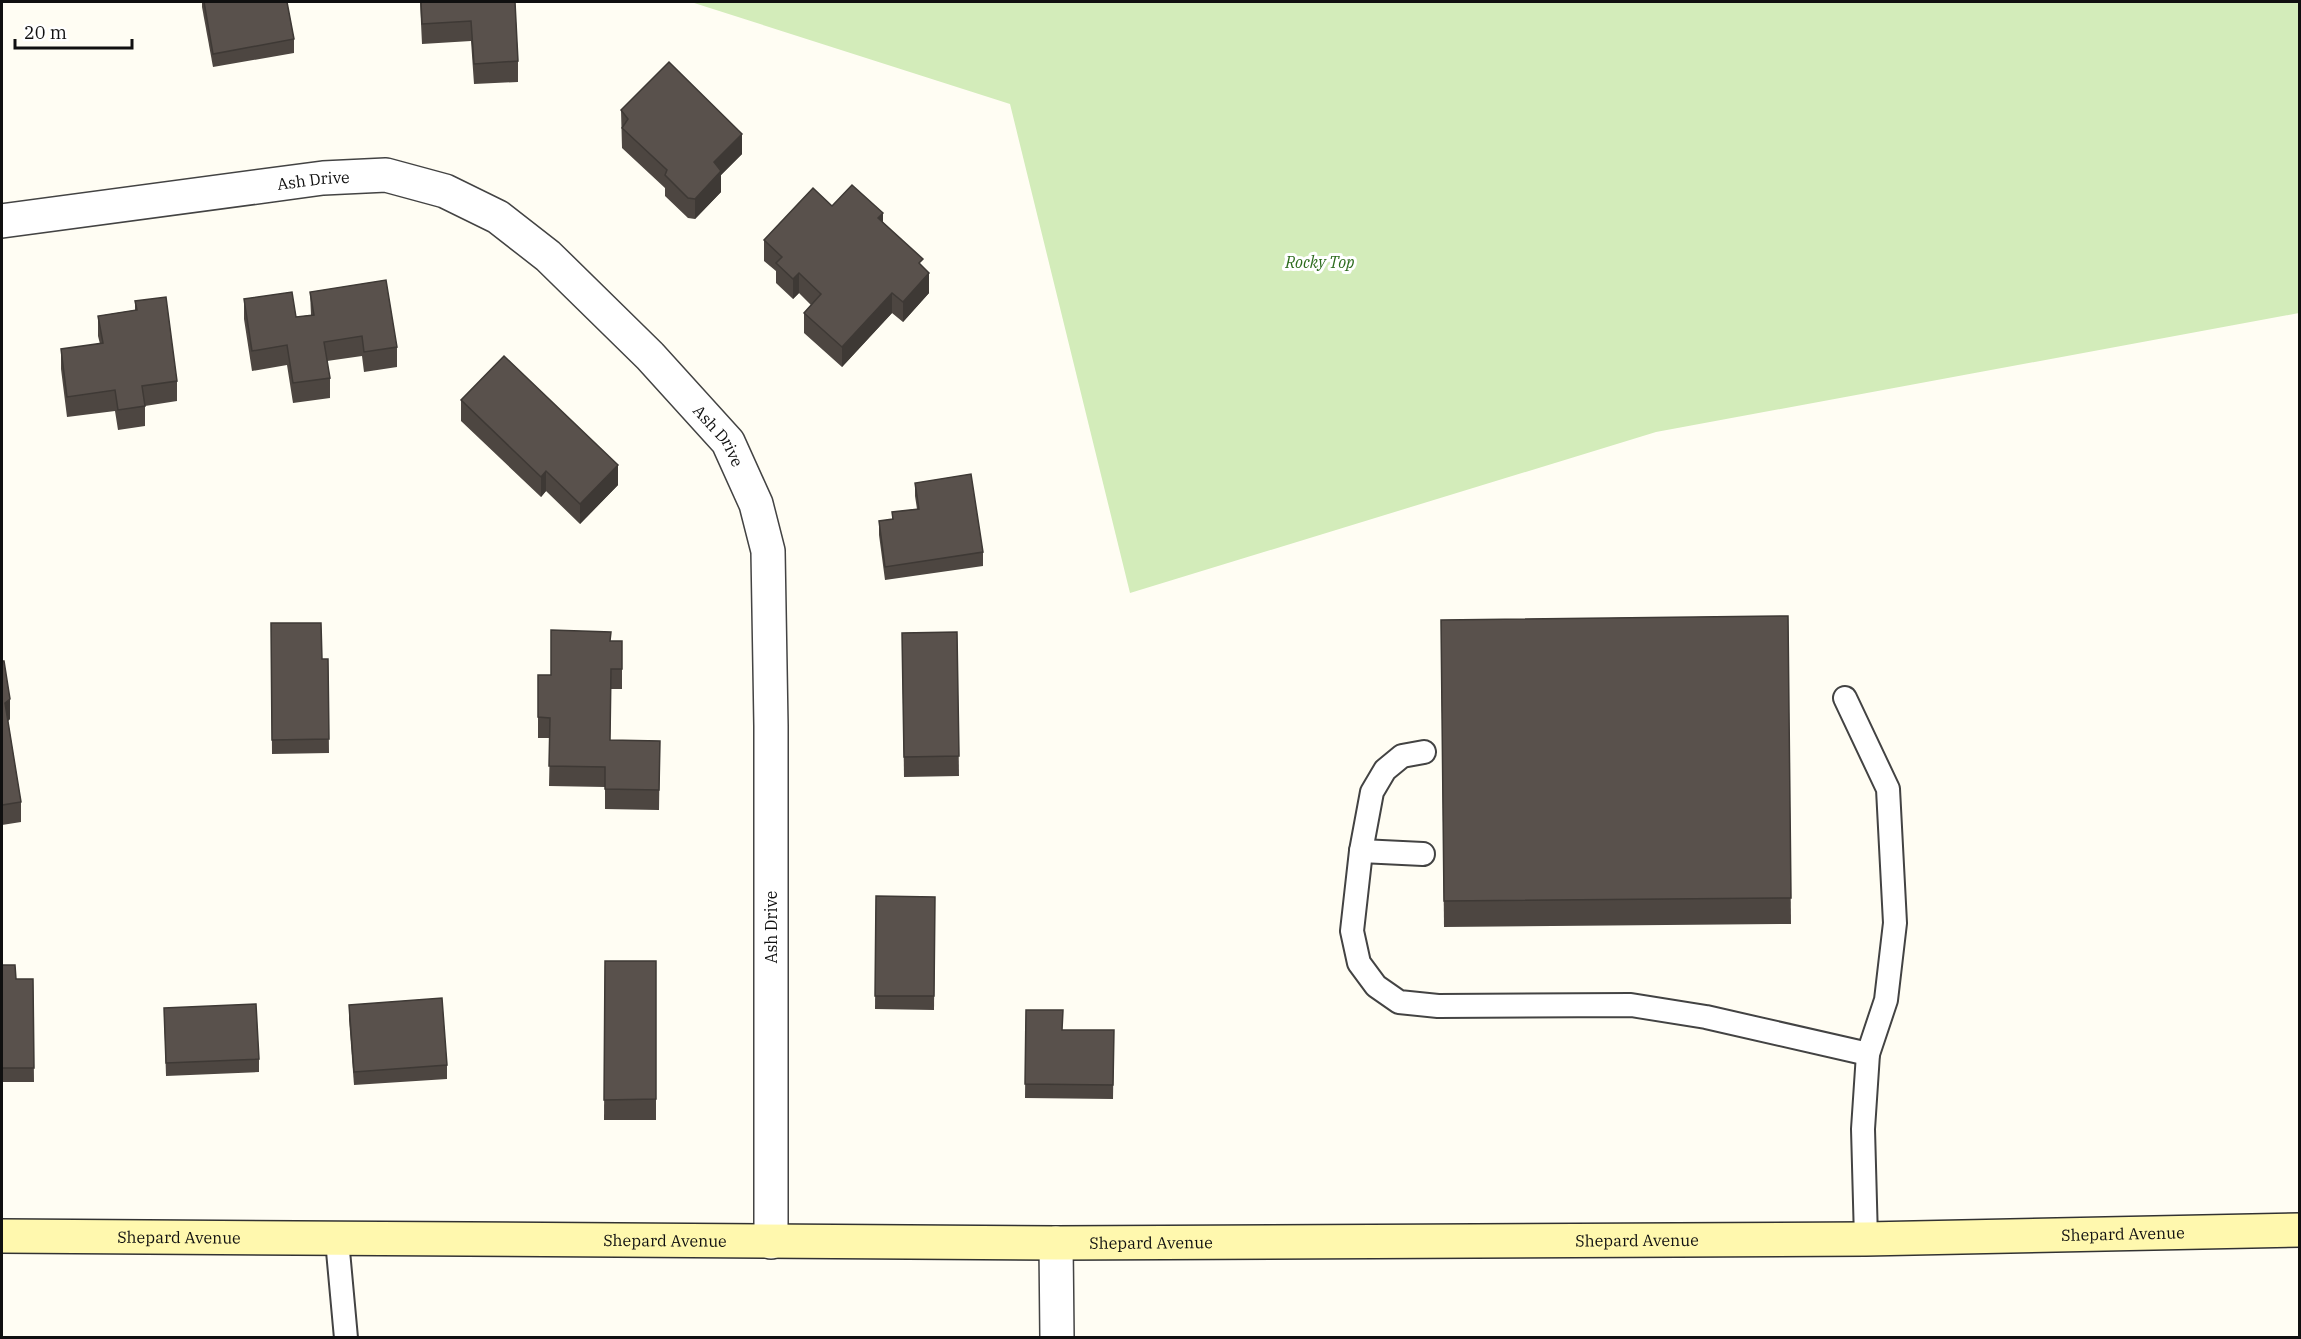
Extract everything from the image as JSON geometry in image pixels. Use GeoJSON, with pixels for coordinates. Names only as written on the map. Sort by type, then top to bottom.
{"type":"FeatureCollection","features":[{"type":"Feature","properties":{"kind":"main road","name":"Shepard Avenue"},"geometry":{"type":"LineString","coordinates":[[2,1236],[1056,1243],[1866,1239],[2300,1230]]}},
{"type":"Feature","properties":{"kind":"street","name":"Ash Drive"},"geometry":{"type":"LineString","coordinates":[[2,221],[323,178],[386,175],[445,191],[498,217],[548,256],[650,356],[728,442],[756,504],[768,551],[771,726],[771,1242]]}},
{"type":"Feature","properties":{"kind":"street"},"geometry":{"type":"LineString","coordinates":[[1056,1243],[1057,1338]]}},
{"type":"Feature","properties":{"kind":"lane"},"geometry":{"type":"LineString","coordinates":[[1845,698],[1888,789],[1895,923],[1886,1000],[1868,1054],[1863,1128],[1866,1239]]}},
{"type":"Feature","properties":{"kind":"lane"},"geometry":{"type":"LineString","coordinates":[[1424,752],[1402,756],[1385,770],[1372,792],[1361,851],[1352,931],[1359,963],[1376,986],[1400,1002],[1438,1006],[1631,1005],[1706,1017],[1868,1054]]}},
{"type":"Feature","properties":{"kind":"lane"},"geometry":{"type":"LineString","coordinates":[[1361,851],[1423,854]]}},
{"type":"Feature","properties":{"kind":"lane"},"geometry":{"type":"LineString","coordinates":[[338,1240],[346,1338]]}},
{"type":"Feature","properties":{"kind":"green space","name":"Rocky Top"},"geometry":{"type":"Polygon","coordinates":[[[691,2],[2299,2],[2299,313],[1656,432],[1130,593],[1010,104],[691,2]]]}},
{"type":"Feature","properties":{"kind":"building"},"geometry":{"type":"Polygon","coordinates":[[[204,2],[287,2],[294,39],[213,54],[204,2]]]}},
{"type":"Feature","properties":{"kind":"building"},"geometry":{"type":"Polygon","coordinates":[[[421,2],[515,2],[518,61],[474,64],[471,21],[422,24],[421,2]]]}},
{"type":"Feature","properties":{"kind":"building"},"geometry":{"type":"Polygon","coordinates":[[[669,62],[742,134],[714,162],[721,171],[695,199],[688,198],[665,175],[667,170],[622,128],[628,119],[621,110],[669,62]]]}},
{"type":"Feature","properties":{"kind":"building"},"geometry":{"type":"Polygon","coordinates":[[[852,185],[883,213],[878,218],[923,259],[919,263],[929,273],[903,302],[892,293],[842,347],[804,313],[821,294],[799,273],[793,279],[776,263],[782,257],[764,240],[813,188],[832,206],[852,185]]]}},
{"type":"Feature","properties":{"kind":"building"},"geometry":{"type":"Polygon","coordinates":[[[386,280],[397,347],[364,352],[362,336],[324,342],[330,378],[293,383],[287,345],[252,351],[244,299],[292,292],[296,317],[314,315],[310,292],[386,280]]]}},
{"type":"Feature","properties":{"kind":"building"},"geometry":{"type":"Polygon","coordinates":[[[166,297],[177,381],[142,386],[145,406],[118,410],[115,390],[67,397],[61,349],[103,343],[98,316],[137,310],[135,301],[166,297]]]}},
{"type":"Feature","properties":{"kind":"building"},"geometry":{"type":"Polygon","coordinates":[[[504,356],[618,465],[580,504],[546,471],[541,477],[461,400],[504,356]]]}},
{"type":"Feature","properties":{"kind":"building"},"geometry":{"type":"Polygon","coordinates":[[[971,474],[983,552],[885,567],[879,521],[893,519],[892,512],[919,509],[915,483],[971,474]]]}},
{"type":"Feature","properties":{"kind":"building"},"geometry":{"type":"Polygon","coordinates":[[[1788,616],[1791,898],[1444,901],[1441,620],[1788,616]]]}},
{"type":"Feature","properties":{"kind":"building"},"geometry":{"type":"Polygon","coordinates":[[[271,623],[321,623],[322,659],[328,659],[329,739],[272,740],[271,623]]]}},
{"type":"Feature","properties":{"kind":"building"},"geometry":{"type":"Polygon","coordinates":[[[551,630],[611,632],[610,641],[622,641],[622,669],[611,669],[610,740],[660,741],[659,790],[605,789],[605,767],[549,766],[550,718],[538,717],[538,675],[551,675],[551,630]]]}},
{"type":"Feature","properties":{"kind":"building"},"geometry":{"type":"Polygon","coordinates":[[[957,632],[959,756],[904,757],[902,633],[957,632]]]}},
{"type":"Feature","properties":{"kind":"building"},"geometry":{"type":"Polygon","coordinates":[[[2,661],[4,661],[10,699],[5,703],[21,802],[2,805],[2,661]]]}},
{"type":"Feature","properties":{"kind":"building"},"geometry":{"type":"Polygon","coordinates":[[[876,896],[935,897],[934,996],[875,996],[876,896]]]}},
{"type":"Feature","properties":{"kind":"building"},"geometry":{"type":"Polygon","coordinates":[[[605,961],[656,961],[656,1099],[604,1100],[605,961]]]}},
{"type":"Feature","properties":{"kind":"building"},"geometry":{"type":"Polygon","coordinates":[[[2,965],[15,965],[16,979],[33,979],[34,1068],[2,1068],[2,965]]]}},
{"type":"Feature","properties":{"kind":"building"},"geometry":{"type":"Polygon","coordinates":[[[442,998],[447,1065],[354,1072],[349,1005],[442,998]]]}},
{"type":"Feature","properties":{"kind":"building"},"geometry":{"type":"Polygon","coordinates":[[[256,1004],[259,1059],[166,1063],[164,1008],[256,1004]]]}},
{"type":"Feature","properties":{"kind":"building"},"geometry":{"type":"Polygon","coordinates":[[[1026,1010],[1063,1010],[1062,1030],[1114,1030],[1113,1085],[1025,1084],[1026,1010]]]}}]}
